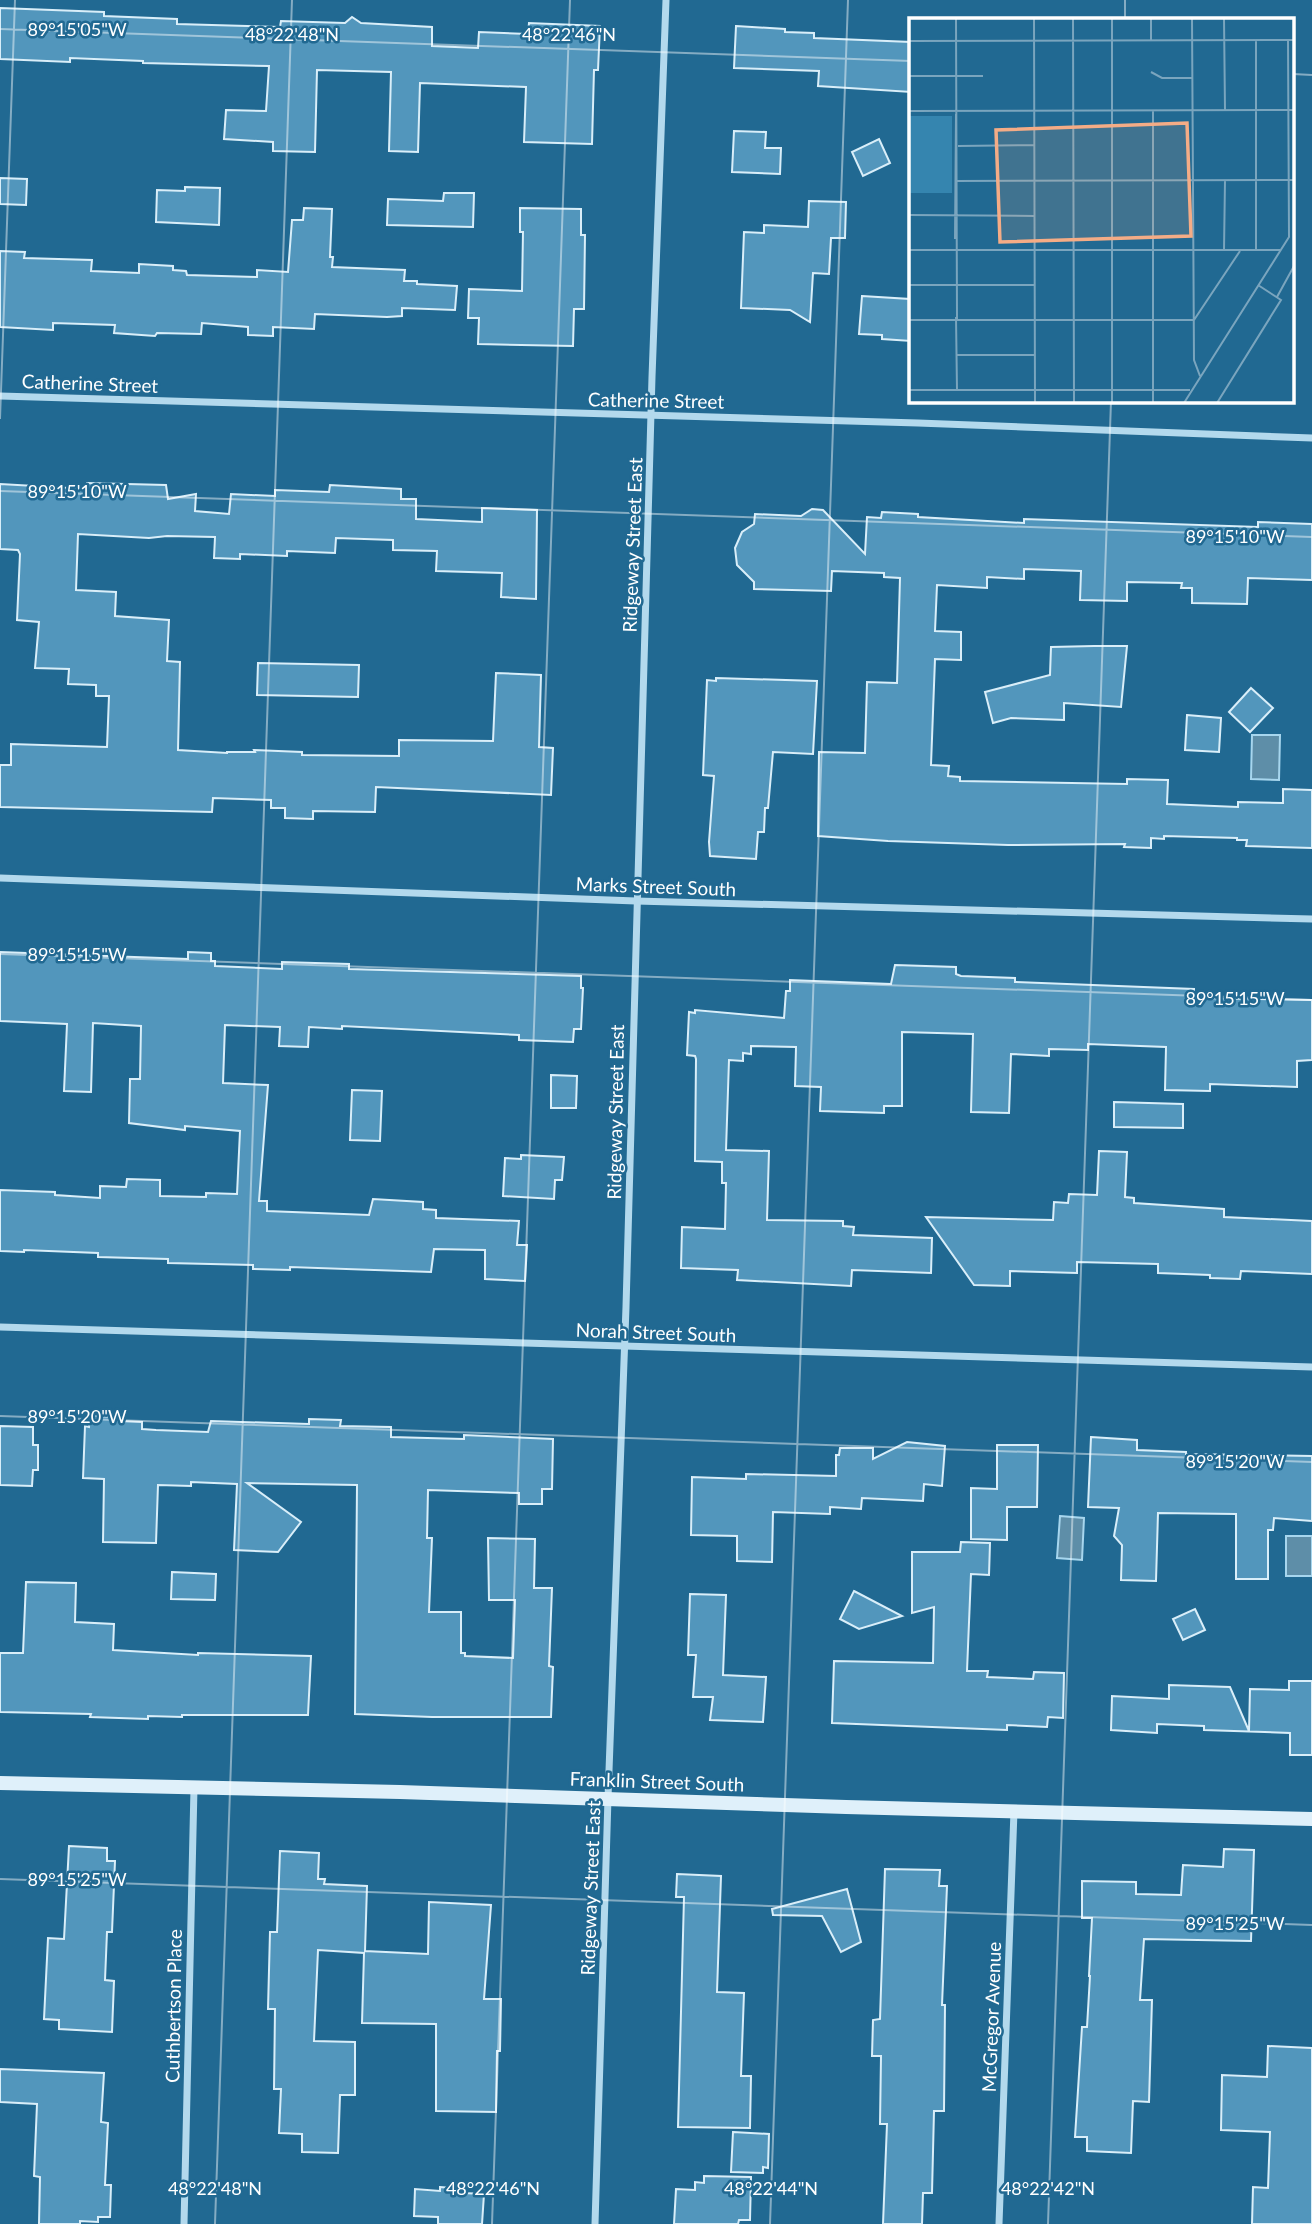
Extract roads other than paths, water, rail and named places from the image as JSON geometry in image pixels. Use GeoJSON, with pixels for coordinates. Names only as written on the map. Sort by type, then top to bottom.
{"type":"FeatureCollection","features":[{"type":"Feature","properties":{"kind":"street","name":"Ridgeway Street East"},"geometry":{"type":"LineString","coordinates":[[595,2224],[666,0]]}},
{"type":"Feature","properties":{"kind":"street","name":"Catherine Street"},"geometry":{"type":"LineString","coordinates":[[0,397],[1312,439]]}},
{"type":"Feature","properties":{"kind":"street","name":"Marks Street South"},"geometry":{"type":"LineString","coordinates":[[0,878],[636,901],[1312,919]]}},
{"type":"Feature","properties":{"kind":"street","name":"Norah Street South"},"geometry":{"type":"LineString","coordinates":[[0,1327],[1312,1367]]}},
{"type":"Feature","properties":{"kind":"street","name":"Franklin Street South"},"geometry":{"type":"LineString","coordinates":[[0,1783],[1312,1819]]}},
{"type":"Feature","properties":{"kind":"street","name":"Cuthbertson Place"},"geometry":{"type":"LineString","coordinates":[[184,2224],[194,1788]]}},
{"type":"Feature","properties":{"kind":"street","name":"McGregor Avenue"},"geometry":{"type":"LineString","coordinates":[[999,2224],[1014,1811]]}},
{"type":"Feature","properties":{"kind":"water"},"geometry":{"type":"Polygon","coordinates":[[[1252,735],[1280,735],[1279,780],[1251,779],[1252,735]]]}},
{"type":"Feature","properties":{"kind":"water"},"geometry":{"type":"Polygon","coordinates":[[[1060,1516],[1084,1518],[1082,1560],[1057,1558],[1060,1516]]]}},
{"type":"Feature","properties":{"kind":"water"},"geometry":{"type":"Polygon","coordinates":[[[1286,1536],[1312,1536],[1312,1576],[1286,1576],[1286,1536]]]}}]}
